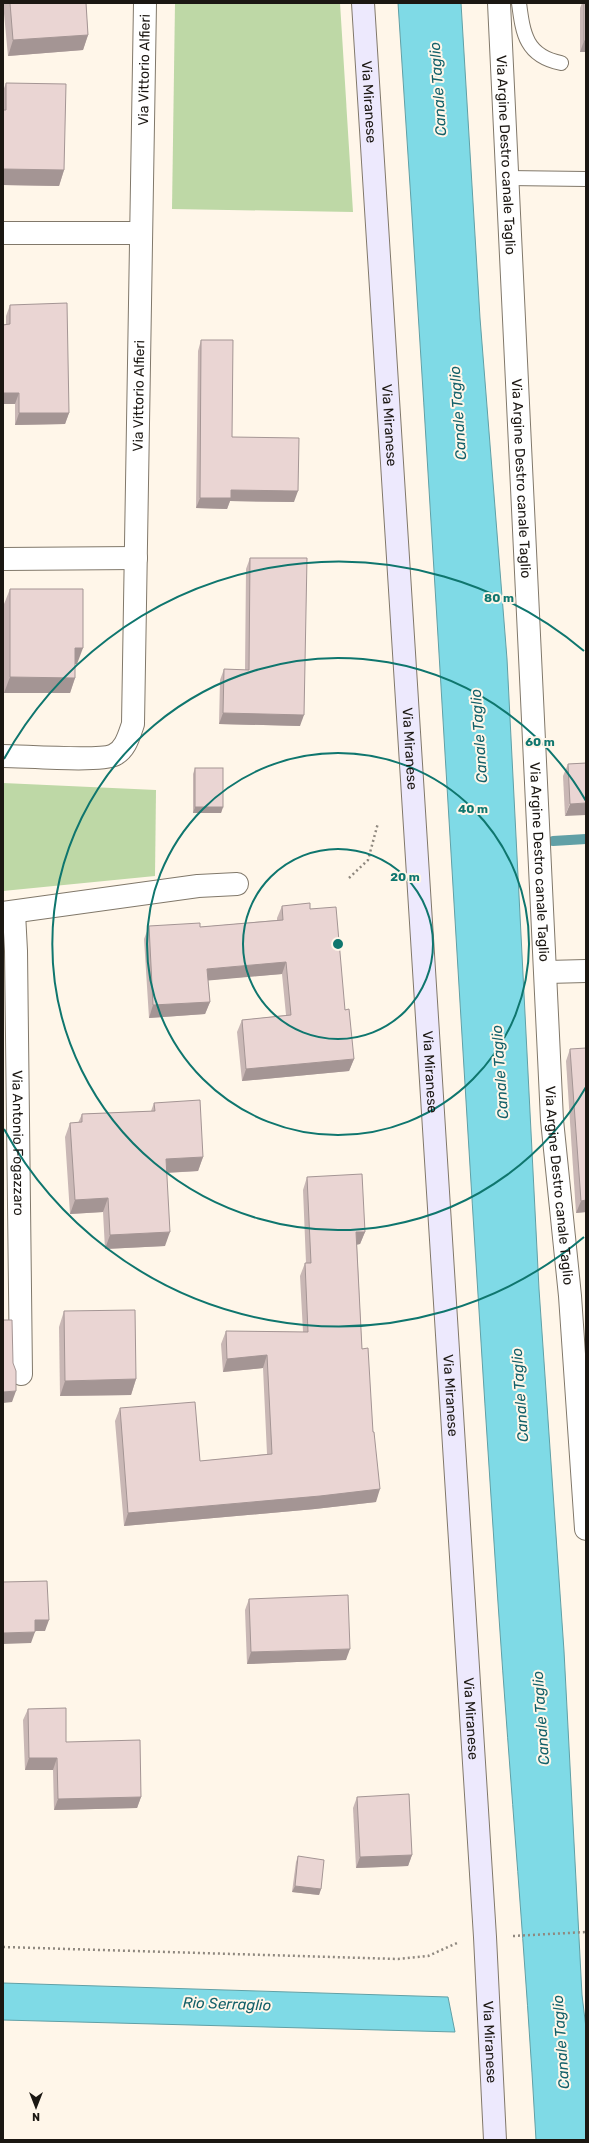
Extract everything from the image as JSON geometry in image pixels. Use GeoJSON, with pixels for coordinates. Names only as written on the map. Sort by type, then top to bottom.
{"type":"FeatureCollection","features":[{"type":"Feature","properties":{"kind":"main road","name":"Via Miranese"},"geometry":{"type":"LineString","coordinates":[[363,3],[485,1937],[495,2140]]}},
{"type":"Feature","properties":{"kind":"street","name":"Via Vittorio Alfieri"},"geometry":{"type":"LineString","coordinates":[[3,756],[97,758],[114,755],[122,748],[129,737],[133,724],[135,682],[140,233],[145,3]]}},
{"type":"Feature","properties":{"kind":"street","name":"Via Argine Destro canale Taglio"},"geometry":{"type":"LineString","coordinates":[[499,3],[547,972],[552,1120],[570,1296],[586,1528]]}},
{"type":"Feature","properties":{"kind":"street"},"geometry":{"type":"LineString","coordinates":[[3,233],[140,233]]}},
{"type":"Feature","properties":{"kind":"street"},"geometry":{"type":"LineString","coordinates":[[3,559],[136,558]]}},
{"type":"Feature","properties":{"kind":"street","name":"Via Antonio Fogazzaro"},"geometry":{"type":"LineString","coordinates":[[21,1374],[16,951],[8,913],[198,886],[238,884]]}},
{"type":"Feature","properties":{"kind":"street"},"geometry":{"type":"LineString","coordinates":[[547,972],[586,972]]}},
{"type":"Feature","properties":{"kind":"lane"},"geometry":{"type":"LineString","coordinates":[[519,3],[522,32],[531,47],[546,60],[561,63]]}},
{"type":"Feature","properties":{"kind":"lane"},"geometry":{"type":"LineString","coordinates":[[508,178],[586,179]]}},
{"type":"Feature","properties":{"kind":"path"},"geometry":{"type":"LineString","coordinates":[[349,878],[368,860],[378,822]]}},
{"type":"Feature","properties":{"kind":"path"},"geometry":{"type":"LineString","coordinates":[[511,1936],[586,1932]]}},
{"type":"Feature","properties":{"kind":"path"},"geometry":{"type":"LineString","coordinates":[[3,1947],[398,1958],[428,1956],[467,1939],[485,1937]]}},
{"type":"Feature","properties":{"kind":"green space"},"geometry":{"type":"Polygon","coordinates":[[[175,3],[340,3],[353,212],[172,209],[175,3]]]}},
{"type":"Feature","properties":{"kind":"green space"},"geometry":{"type":"Polygon","coordinates":[[[3,783],[156,790],[155,876],[3,891],[3,783]]]}},
{"type":"Feature","properties":{"kind":"water","name":"Canale Taglio"},"geometry":{"type":"Polygon","coordinates":[[[398,3],[461,3],[480,318],[507,659],[539,1289],[564,1651],[582,1995],[586,2028],[586,2140],[536,2140],[528,2006],[485,1403],[398,3]]]}},
{"type":"Feature","properties":{"kind":"water","name":"Rio Serraglio"},"geometry":{"type":"Polygon","coordinates":[[[3,1983],[448,1997],[455,2032],[3,2020],[3,1983]]]}},
{"type":"Feature","properties":{"kind":"building"},"geometry":{"type":"Polygon","coordinates":[[[10,3],[86,3],[88,35],[13,40],[10,3]]]}},
{"type":"Feature","properties":{"kind":"building"},"geometry":{"type":"Polygon","coordinates":[[[584,3],[586,3],[586,41],[584,41],[584,3]]]}},
{"type":"Feature","properties":{"kind":"building"},"geometry":{"type":"Polygon","coordinates":[[[6,83],[66,84],[64,170],[3,169],[3,110],[6,110],[6,83]]]}},
{"type":"Feature","properties":{"kind":"building"},"geometry":{"type":"Polygon","coordinates":[[[67,303],[69,413],[19,413],[19,393],[3,393],[3,325],[10,324],[10,305],[67,303]]]}},
{"type":"Feature","properties":{"kind":"building"},"geometry":{"type":"Polygon","coordinates":[[[201,340],[233,340],[232,437],[299,438],[298,491],[231,490],[231,498],[200,498],[201,340]]]}},
{"type":"Feature","properties":{"kind":"building"},"geometry":{"type":"Polygon","coordinates":[[[250,558],[307,558],[304,715],[223,713],[224,669],[249,670],[250,558]]]}},
{"type":"Feature","properties":{"kind":"building"},"geometry":{"type":"Polygon","coordinates":[[[10,589],[83,589],[83,648],[75,648],[75,678],[10,677],[10,589]]]}},
{"type":"Feature","properties":{"kind":"building"},"geometry":{"type":"Polygon","coordinates":[[[586,763],[586,803],[570,804],[568,764],[586,763]]]}},
{"type":"Feature","properties":{"kind":"building"},"geometry":{"type":"Polygon","coordinates":[[[195,768],[223,768],[223,807],[195,807],[195,768]]]}},
{"type":"Feature","properties":{"kind":"building"},"geometry":{"type":"Polygon","coordinates":[[[310,903],[310,909],[336,907],[345,1010],[349,1009],[354,1059],[246,1069],[242,1020],[291,1015],[286,962],[207,969],[210,1002],[153,1005],[149,926],[200,923],[200,927],[283,920],[282,906],[310,903]]]}},
{"type":"Feature","properties":{"kind":"building"},"geometry":{"type":"Polygon","coordinates":[[[586,1048],[586,1200],[581,1201],[570,1049],[586,1048]]]}},
{"type":"Feature","properties":{"kind":"building"},"geometry":{"type":"Polygon","coordinates":[[[200,1100],[203,1157],[166,1159],[170,1232],[110,1235],[108,1198],[75,1200],[70,1123],[82,1122],[82,1114],[155,1111],[154,1103],[200,1100]]]}},
{"type":"Feature","properties":{"kind":"building"},"geometry":{"type":"Polygon","coordinates":[[[362,1174],[365,1232],[356,1232],[362,1349],[368,1348],[373,1432],[380,1489],[320,1496],[128,1513],[120,1408],[195,1402],[200,1461],[272,1454],[267,1355],[227,1359],[226,1331],[308,1332],[305,1263],[311,1263],[307,1177],[362,1174]]]}},
{"type":"Feature","properties":{"kind":"building"},"geometry":{"type":"Polygon","coordinates":[[[135,1310],[136,1379],[65,1381],[64,1311],[135,1310]]]}},
{"type":"Feature","properties":{"kind":"building"},"geometry":{"type":"Polygon","coordinates":[[[3,1320],[12,1320],[13,1363],[16,1371],[16,1391],[3,1392],[3,1320]]]}},
{"type":"Feature","properties":{"kind":"building"},"geometry":{"type":"Polygon","coordinates":[[[47,1581],[49,1620],[35,1620],[35,1632],[3,1633],[3,1582],[47,1581]]]}},
{"type":"Feature","properties":{"kind":"building"},"geometry":{"type":"Polygon","coordinates":[[[348,1595],[350,1649],[251,1652],[249,1599],[348,1595]]]}},
{"type":"Feature","properties":{"kind":"building"},"geometry":{"type":"Polygon","coordinates":[[[66,1708],[66,1742],[140,1740],[141,1797],[58,1799],[57,1758],[29,1758],[28,1709],[66,1708]]]}},
{"type":"Feature","properties":{"kind":"building"},"geometry":{"type":"Polygon","coordinates":[[[409,1794],[412,1855],[360,1857],[357,1797],[409,1794]]]}},
{"type":"Feature","properties":{"kind":"building"},"geometry":{"type":"Polygon","coordinates":[[[298,1856],[324,1860],[321,1889],[295,1886],[298,1856]]]}},
{"type":"Feature","properties":{"kind":"waterway"},"geometry":{"type":"LineString","coordinates":[[553,841],[586,839]]}}]}
